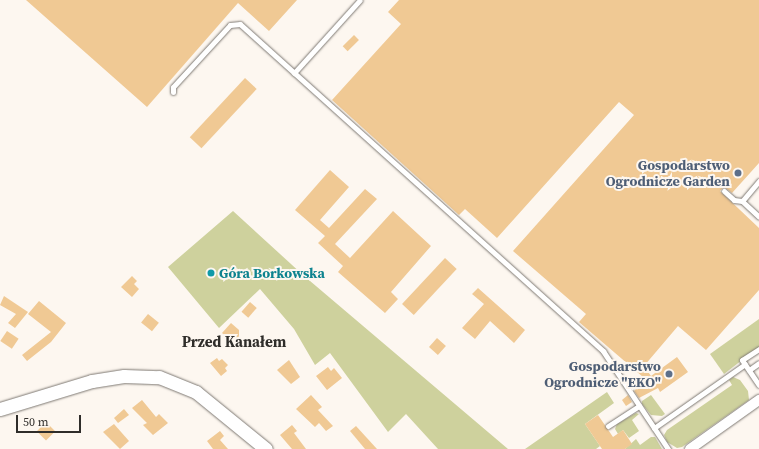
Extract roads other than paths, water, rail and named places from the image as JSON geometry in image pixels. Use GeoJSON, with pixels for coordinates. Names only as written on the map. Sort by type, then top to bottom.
{"type":"FeatureCollection","features":[{"type":"Feature","properties":{"kind":"street"},"geometry":{"type":"LineString","coordinates":[[0,409],[92,381],[124,376],[158,378],[196,392],[266,449]]}},
{"type":"Feature","properties":{"kind":"street"},"geometry":{"type":"LineString","coordinates":[[690,449],[759,400]]}},
{"type":"Feature","properties":{"kind":"lane"},"geometry":{"type":"LineString","coordinates":[[294,73],[360,0]]}},
{"type":"Feature","properties":{"kind":"lane"},"geometry":{"type":"LineString","coordinates":[[173,92],[173,87],[230,25],[240,24],[603,351],[668,449]]}},
{"type":"Feature","properties":{"kind":"lane"},"geometry":{"type":"LineString","coordinates":[[742,201],[759,181]]}},
{"type":"Feature","properties":{"kind":"lane"},"geometry":{"type":"LineString","coordinates":[[724,191],[734,200],[742,201],[759,217]]}},
{"type":"Feature","properties":{"kind":"lane"},"geometry":{"type":"LineString","coordinates":[[758,381],[742,360],[759,349]]}},
{"type":"Feature","properties":{"kind":"lane"},"geometry":{"type":"LineString","coordinates":[[749,370],[759,363]]}},
{"type":"Feature","properties":{"kind":"lane"},"geometry":{"type":"LineString","coordinates":[[654,428],[745,364]]}},
{"type":"Feature","properties":{"kind":"lane"},"geometry":{"type":"LineString","coordinates":[[608,426],[639,406]]}},
{"type":"Feature","properties":{"kind":"place","name":"Gospodarstwo Ogrodnicze Garden"},"geometry":{"type":"Point","coordinates":[738,173]}},
{"type":"Feature","properties":{"kind":"place","name":"Góra Borkowska"},"geometry":{"type":"Point","coordinates":[211,273]}},
{"type":"Feature","properties":{"kind":"place","name":"Gospodarstwo Ogrodnicze \"EKO\""},"geometry":{"type":"Point","coordinates":[669,374]}},
{"type":"Feature","properties":{"kind":"district","name":"Przed Kanałem"},"geometry":{"type":"Point","coordinates":[234,342]}}]}
